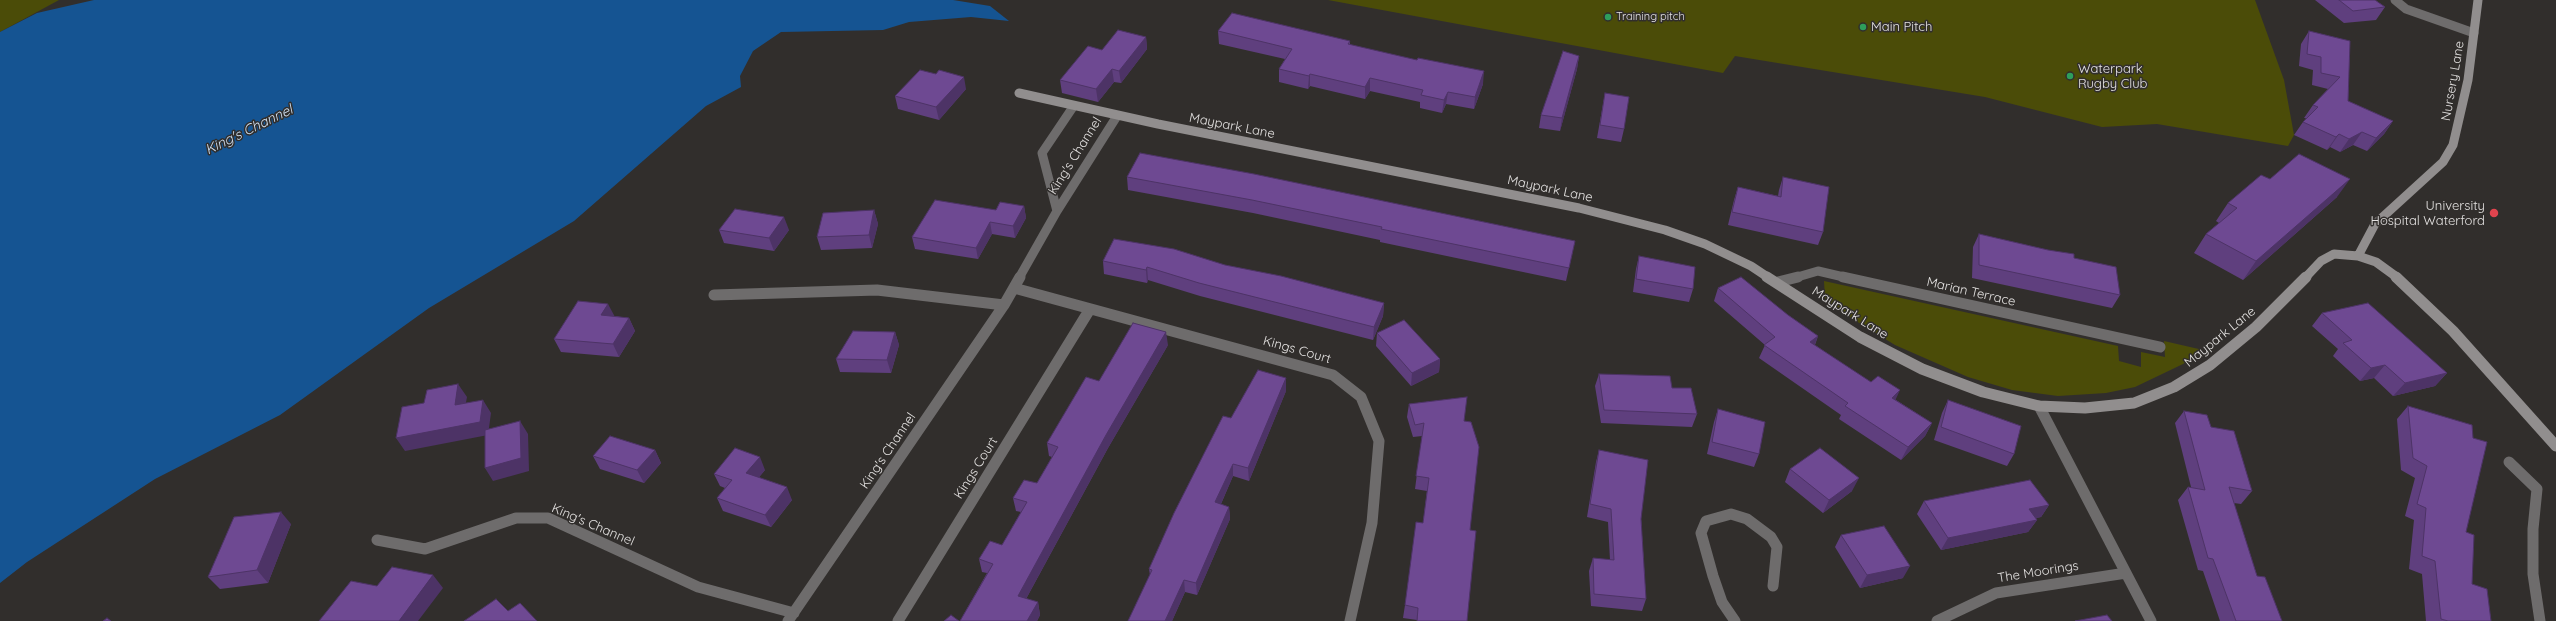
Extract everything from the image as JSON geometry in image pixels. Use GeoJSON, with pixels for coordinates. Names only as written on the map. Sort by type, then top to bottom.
{"type":"FeatureCollection","features":[{"type":"Feature","properties":{"kind":"street"},"geometry":{"type":"LineString","coordinates":[[2395,0],[2406,9],[2474,33]]}},
{"type":"Feature","properties":{"kind":"street","name":"Nursery Lane"},"geometry":{"type":"LineString","coordinates":[[2358,256],[2375,224],[2442,162],[2453,145],[2459,124],[2478,0]]}},
{"type":"Feature","properties":{"kind":"street","name":"Maypark Lane"},"geometry":{"type":"LineString","coordinates":[[1019,93],[1073,107],[1620,217],[1705,244],[1778,282],[1860,337],[1922,369],[1983,392],[2039,406],[2085,408],[2110,407],[2134,403],[2174,387],[2210,365],[2256,327],[2321,261],[2334,254],[2358,256],[2385,268],[2416,293],[2453,331],[2556,446]]}},
{"type":"Feature","properties":{"kind":"street","name":"King's Channel"},"geometry":{"type":"LineString","coordinates":[[1057,211],[1042,153],[1073,107]]}},
{"type":"Feature","properties":{"kind":"street","name":"King's Channel"},"geometry":{"type":"LineString","coordinates":[[377,540],[425,549],[516,518],[548,518],[698,587],[791,617],[1004,305],[1057,211],[1117,116]]}},
{"type":"Feature","properties":{"kind":"street","name":"Marian Terrace"},"geometry":{"type":"LineString","coordinates":[[1778,282],[1818,271],[2160,347]]}},
{"type":"Feature","properties":{"kind":"street","name":"Kings Court"},"geometry":{"type":"LineString","coordinates":[[1014,288],[1333,375],[1361,397],[1379,441],[1372,523],[1350,621]]}},
{"type":"Feature","properties":{"kind":"street"},"geometry":{"type":"LineString","coordinates":[[714,295],[877,290],[1004,305]]}},
{"type":"Feature","properties":{"kind":"street","name":"Kings Court"},"geometry":{"type":"LineString","coordinates":[[898,621],[1090,309]]}},
{"type":"Feature","properties":{"kind":"street"},"geometry":{"type":"LineString","coordinates":[[2039,406],[2151,621]]}},
{"type":"Feature","properties":{"kind":"street"},"geometry":{"type":"LineString","coordinates":[[2509,462],[2536,489],[2533,529],[2533,574],[2540,621]]}},
{"type":"Feature","properties":{"kind":"street"},"geometry":{"type":"LineString","coordinates":[[1735,621],[1722,602],[1712,576],[1701,533],[1706,521],[1731,514],[1747,519],[1771,537],[1777,547],[1772,586]]}},
{"type":"Feature","properties":{"kind":"street","name":"The Moorings"},"geometry":{"type":"LineString","coordinates":[[1937,621],[1996,593],[2126,572]]}},
{"type":"Feature","properties":{"kind":"shaded area"},"geometry":{"type":"Polygon","coordinates":[[[0,0],[59,0],[0,32],[0,0]]]}},
{"type":"Feature","properties":{"kind":"shaded area","name":"Waterpark Rugby Club"},"geometry":{"type":"Polygon","coordinates":[[[1328,0],[2255,0],[2284,80],[2294,135],[2288,146],[2157,124],[2102,127],[1985,97],[1735,56],[1723,73],[1328,0]]]}},
{"type":"Feature","properties":{"kind":"shaded area"},"geometry":{"type":"Polygon","coordinates":[[[1824,281],[2118,346],[2119,361],[2141,367],[2141,352],[2165,357],[2164,341],[2203,350],[2183,364],[2135,387],[2106,393],[2058,396],[2012,390],[1968,377],[1895,345],[1835,308],[1825,298],[1824,281]]]}},
{"type":"Feature","properties":{"kind":"water"},"geometry":{"type":"Polygon","coordinates":[[[94,0],[953,0],[990,6],[1009,21],[971,17],[909,22],[883,30],[781,32],[753,51],[740,76],[741,87],[706,106],[574,221],[429,308],[280,415],[155,479],[27,562],[0,583],[0,32],[37,13],[94,0]]]}},
{"type":"Feature","properties":{"kind":"building"},"geometry":{"type":"Polygon","coordinates":[[[2339,0],[2375,0],[2385,7],[2353,11],[2339,0]]]}},
{"type":"Feature","properties":{"kind":"building"},"geometry":{"type":"Polygon","coordinates":[[[1232,13],[1350,41],[1348,44],[1417,60],[1418,58],[1484,71],[1475,97],[1448,92],[1444,100],[1421,95],[1423,90],[1370,78],[1365,87],[1310,74],[1309,76],[1279,69],[1292,49],[1218,31],[1232,13]]]}},
{"type":"Feature","properties":{"kind":"building"},"geometry":{"type":"Polygon","coordinates":[[[1118,30],[1146,37],[1119,71],[1112,69],[1096,89],[1060,80],[1088,46],[1102,50],[1118,30]]]}},
{"type":"Feature","properties":{"kind":"building"},"geometry":{"type":"Polygon","coordinates":[[[2309,31],[2350,41],[2348,101],[2393,121],[2376,138],[2362,132],[2349,139],[2339,134],[2336,137],[2303,122],[2318,107],[2313,105],[2340,77],[2321,73],[2321,57],[2307,54],[2309,31]]]}},
{"type":"Feature","properties":{"kind":"building"},"geometry":{"type":"Polygon","coordinates":[[[1563,51],[1579,56],[1562,118],[1541,115],[1563,51]]]}},
{"type":"Feature","properties":{"kind":"building"},"geometry":{"type":"Polygon","coordinates":[[[920,70],[936,74],[939,70],[964,77],[936,107],[895,96],[920,70]]]}},
{"type":"Feature","properties":{"kind":"building"},"geometry":{"type":"Polygon","coordinates":[[[1605,93],[1629,97],[1624,129],[1600,125],[1605,93]]]}},
{"type":"Feature","properties":{"kind":"building"},"geometry":{"type":"Polygon","coordinates":[[[1140,153],[1254,174],[1575,241],[1569,268],[1381,229],[1382,227],[1252,200],[1127,177],[1140,153]]]}},
{"type":"Feature","properties":{"kind":"building"},"geometry":{"type":"Polygon","coordinates":[[[2299,154],[2350,179],[2256,261],[2206,234],[2237,208],[2228,203],[2261,175],[2270,179],[2299,154]]]}},
{"type":"Feature","properties":{"kind":"building"},"geometry":{"type":"Polygon","coordinates":[[[1783,177],[1829,187],[1823,232],[1732,212],[1738,187],[1781,197],[1783,177]]]}},
{"type":"Feature","properties":{"kind":"building"},"geometry":{"type":"Polygon","coordinates":[[[935,200],[996,210],[1000,202],[1024,206],[1013,226],[990,222],[976,248],[912,237],[935,200]]]}},
{"type":"Feature","properties":{"kind":"building"},"geometry":{"type":"Polygon","coordinates":[[[735,209],[784,217],[769,238],[719,230],[735,209]]]}},
{"type":"Feature","properties":{"kind":"building"},"geometry":{"type":"Polygon","coordinates":[[[874,210],[869,235],[817,237],[823,213],[874,210]]]}},
{"type":"Feature","properties":{"kind":"building"},"geometry":{"type":"Polygon","coordinates":[[[1979,234],[2048,250],[2074,254],[2074,258],[2116,267],[2120,295],[1979,265],[1979,234]]]}},
{"type":"Feature","properties":{"kind":"building"},"geometry":{"type":"Polygon","coordinates":[[[1114,239],[1174,249],[1225,265],[1281,276],[1384,303],[1374,327],[1199,283],[1147,267],[1146,270],[1103,261],[1114,239]]]}},
{"type":"Feature","properties":{"kind":"building"},"geometry":{"type":"Polygon","coordinates":[[[1639,256],[1695,267],[1693,289],[1636,279],[1639,256]]]}},
{"type":"Feature","properties":{"kind":"building"},"geometry":{"type":"Polygon","coordinates":[[[1741,277],[1788,315],[1818,336],[1810,342],[1871,382],[1878,376],[1900,390],[1892,398],[1932,423],[1908,447],[1845,406],[1848,403],[1764,345],[1775,337],[1718,288],[1741,277]]]}},
{"type":"Feature","properties":{"kind":"building"},"geometry":{"type":"Polygon","coordinates":[[[578,301],[608,304],[601,315],[629,318],[613,344],[554,339],[578,301]]]}},
{"type":"Feature","properties":{"kind":"building"},"geometry":{"type":"Polygon","coordinates":[[[2368,303],[2447,373],[2405,383],[2385,365],[2371,368],[2343,343],[2352,340],[2322,313],[2368,303]]]}},
{"type":"Feature","properties":{"kind":"building"},"geometry":{"type":"Polygon","coordinates":[[[1404,320],[1440,359],[1412,373],[1377,333],[1404,320]]]}},
{"type":"Feature","properties":{"kind":"building"},"geometry":{"type":"Polygon","coordinates":[[[1133,323],[1166,332],[1106,435],[1018,596],[1038,602],[1027,621],[960,621],[993,564],[979,559],[990,541],[1002,545],[1027,502],[1013,498],[1024,480],[1037,483],[1058,447],[1047,443],[1086,377],[1099,381],[1133,323]]]}},
{"type":"Feature","properties":{"kind":"building"},"geometry":{"type":"Polygon","coordinates":[[[853,331],[895,332],[887,360],[836,359],[853,331]]]}},
{"type":"Feature","properties":{"kind":"building"},"geometry":{"type":"Polygon","coordinates":[[[1258,370],[1286,378],[1248,468],[1233,464],[1215,502],[1229,507],[1196,583],[1184,580],[1165,621],[1128,621],[1152,570],[1149,569],[1174,513],[1223,416],[1231,418],[1258,370]]]}},
{"type":"Feature","properties":{"kind":"building"},"geometry":{"type":"Polygon","coordinates":[[[1599,374],[1670,376],[1672,388],[1691,388],[1697,414],[1604,410],[1599,374]]]}},
{"type":"Feature","properties":{"kind":"building"},"geometry":{"type":"Polygon","coordinates":[[[458,384],[455,405],[483,400],[480,422],[396,438],[402,407],[424,403],[427,390],[458,384]]]}},
{"type":"Feature","properties":{"kind":"building"},"geometry":{"type":"Polygon","coordinates":[[[1467,397],[1464,421],[1471,422],[1479,447],[1470,530],[1476,531],[1467,621],[1417,621],[1418,608],[1405,605],[1416,522],[1423,523],[1429,478],[1416,476],[1424,423],[1415,425],[1409,404],[1467,397]]]}},
{"type":"Feature","properties":{"kind":"building"},"geometry":{"type":"Polygon","coordinates":[[[1948,400],[2021,426],[2014,454],[1941,427],[1948,400]]]}},
{"type":"Feature","properties":{"kind":"building"},"geometry":{"type":"Polygon","coordinates":[[[2408,406],[2472,425],[2473,438],[2487,442],[2466,532],[2474,535],[2472,584],[2487,589],[2491,621],[2448,621],[2441,619],[2435,561],[2422,556],[2426,508],[2417,504],[2427,466],[2413,458],[2408,406]]]}},
{"type":"Feature","properties":{"kind":"building"},"geometry":{"type":"Polygon","coordinates":[[[1718,409],[1765,422],[1759,454],[1712,442],[1718,409]]]}},
{"type":"Feature","properties":{"kind":"building"},"geometry":{"type":"Polygon","coordinates":[[[2184,411],[2207,415],[2211,427],[2234,431],[2252,491],[2229,487],[2257,576],[2265,577],[2282,621],[2236,621],[2213,559],[2208,558],[2188,487],[2205,490],[2184,411]]]}},
{"type":"Feature","properties":{"kind":"building"},"geometry":{"type":"Polygon","coordinates":[[[520,421],[521,458],[485,468],[485,430],[520,421]]]}},
{"type":"Feature","properties":{"kind":"building"},"geometry":{"type":"Polygon","coordinates":[[[610,436],[655,450],[637,470],[593,456],[610,436]]]}},
{"type":"Feature","properties":{"kind":"building"},"geometry":{"type":"Polygon","coordinates":[[[735,448],[760,457],[746,473],[787,487],[765,515],[717,498],[732,480],[714,474],[735,448]]]}},
{"type":"Feature","properties":{"kind":"building"},"geometry":{"type":"Polygon","coordinates":[[[1820,448],[1859,478],[1829,500],[1790,469],[1820,448]]]}},
{"type":"Feature","properties":{"kind":"building"},"geometry":{"type":"Polygon","coordinates":[[[1599,450],[1648,460],[1641,519],[1646,599],[1594,594],[1593,558],[1614,560],[1611,509],[1590,504],[1599,450]]]}},
{"type":"Feature","properties":{"kind":"building"},"geometry":{"type":"Polygon","coordinates":[[[2030,480],[2049,505],[2029,509],[2037,520],[1948,538],[1924,501],[2030,480]]]}},
{"type":"Feature","properties":{"kind":"building"},"geometry":{"type":"Polygon","coordinates":[[[281,512],[257,570],[208,577],[234,517],[281,512]]]}},
{"type":"Feature","properties":{"kind":"building"},"geometry":{"type":"Polygon","coordinates":[[[1884,526],[1910,566],[1867,575],[1841,535],[1884,526]]]}},
{"type":"Feature","properties":{"kind":"building"},"geometry":{"type":"Polygon","coordinates":[[[392,567],[433,575],[399,621],[319,621],[351,581],[377,586],[392,567]]]}},
{"type":"Feature","properties":{"kind":"building"},"geometry":{"type":"Polygon","coordinates":[[[496,599],[508,611],[520,603],[537,621],[464,621],[496,599]]]}},
{"type":"Feature","properties":{"kind":"building"},"geometry":{"type":"Polygon","coordinates":[[[951,615],[959,621],[944,621],[951,615]]]}},
{"type":"Feature","properties":{"kind":"building"},"geometry":{"type":"Polygon","coordinates":[[[2107,615],[2112,621],[2075,621],[2107,615]]]}},
{"type":"Feature","properties":{"kind":"building"},"geometry":{"type":"Polygon","coordinates":[[[107,618],[111,621],[103,621],[107,618]]]}},
{"type":"Feature","properties":{"kind":"place","name":"Training pitch"},"geometry":{"type":"Point","coordinates":[1608,17]}},
{"type":"Feature","properties":{"kind":"place","name":"Main Pitch"},"geometry":{"type":"Point","coordinates":[1863,27]}},
{"type":"Feature","properties":{"kind":"place","name":"Waterpark Rugby Club"},"geometry":{"type":"Point","coordinates":[2070,76]}},
{"type":"Feature","properties":{"kind":"place","name":"University Hospital Waterford"},"geometry":{"type":"Point","coordinates":[2494,213]}}]}
